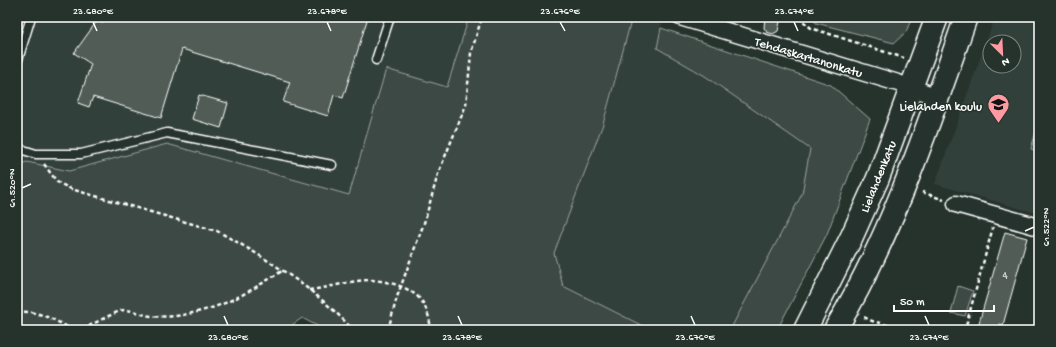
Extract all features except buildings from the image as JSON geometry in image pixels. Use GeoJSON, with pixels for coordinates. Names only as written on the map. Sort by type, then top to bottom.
{"type":"FeatureCollection","features":[{"type":"Feature","properties":{"kind":"main road","name":"Lielahdenkatu"},"geometry":{"type":"LineString","coordinates":[[805,330],[827,288],[868,199],[912,87],[937,17]]}},
{"type":"Feature","properties":{"kind":"main road"},"geometry":{"type":"LineString","coordinates":[[835,330],[872,261],[903,189],[938,97],[966,17]]}},
{"type":"Feature","properties":{"kind":"street","name":"Tehdaskartanonkatu"},"geometry":{"type":"LineString","coordinates":[[680,17],[912,87],[938,97]]}},
{"type":"Feature","properties":{"kind":"street"},"geometry":{"type":"LineString","coordinates":[[956,204],[1039,227]]}},
{"type":"Feature","properties":{"kind":"lane"},"geometry":{"type":"LineString","coordinates":[[17,63],[31,17]]}},
{"type":"Feature","properties":{"kind":"lane"},"geometry":{"type":"LineString","coordinates":[[376,60],[390,17]]}},
{"type":"Feature","properties":{"kind":"lane"},"geometry":{"type":"LineString","coordinates":[[17,148],[36,154],[81,154],[167,133],[332,165]]}},
{"type":"Feature","properties":{"kind":"path"},"geometry":{"type":"LineString","coordinates":[[388,330],[438,174],[466,105],[471,52],[482,17]]}},
{"type":"Feature","properties":{"kind":"path"},"geometry":{"type":"LineString","coordinates":[[798,17],[811,28],[905,58]]}},
{"type":"Feature","properties":{"kind":"path"},"geometry":{"type":"LineString","coordinates":[[36,154],[57,182],[71,188],[217,231],[282,271],[309,290],[353,330]]}},
{"type":"Feature","properties":{"kind":"path"},"geometry":{"type":"LineString","coordinates":[[922,192],[956,204]]}},
{"type":"Feature","properties":{"kind":"path"},"geometry":{"type":"LineString","coordinates":[[962,330],[967,322],[996,215]]}},
{"type":"Feature","properties":{"kind":"path"},"geometry":{"type":"LineString","coordinates":[[83,330],[89,325],[124,310],[148,316],[180,316],[229,303],[282,271]]}},
{"type":"Feature","properties":{"kind":"path"},"geometry":{"type":"LineString","coordinates":[[309,290],[368,280],[401,287],[412,292],[424,304],[428,314],[431,330]]}},
{"type":"Feature","properties":{"kind":"path"},"geometry":{"type":"LineString","coordinates":[[17,312],[29,311],[41,314],[73,330]]}},
{"type":"Feature","properties":{"kind":"path"},"geometry":{"type":"LineString","coordinates":[[864,317],[872,321],[906,330]]}},
{"type":"Feature","properties":{"kind":"shaded area"},"geometry":{"type":"Polygon","coordinates":[[[17,17],[469,17],[447,87],[386,69],[349,195],[167,144],[69,171],[27,162],[17,165],[17,17]]]}},
{"type":"Feature","properties":{"kind":"shaded area"},"geometry":{"type":"Polygon","coordinates":[[[469,17],[617,17],[631,21],[603,124],[554,253],[563,286],[651,330],[325,330],[302,318],[285,330],[17,330],[17,165],[27,162],[69,171],[167,144],[349,195],[386,69],[447,87],[469,17]]]}},
{"type":"Feature","properties":{"kind":"shaded area"},"geometry":{"type":"Polygon","coordinates":[[[617,17],[663,17],[657,48],[705,76],[810,149],[802,194],[730,330],[651,330],[563,286],[554,253],[603,124],[631,21],[617,17]]]}},
{"type":"Feature","properties":{"kind":"shaded area"},"geometry":{"type":"Polygon","coordinates":[[[812,17],[912,17],[906,32],[894,43],[816,23],[812,17]]]}},
{"type":"Feature","properties":{"kind":"shaded area","name":"Lielahden koulu"},"geometry":{"type":"Polygon","coordinates":[[[995,17],[1039,17],[1039,214],[935,184],[982,53],[982,74],[1022,74],[1022,34],[989,34],[995,17]]]}},
{"type":"Feature","properties":{"kind":"shaded area"},"geometry":{"type":"Polygon","coordinates":[[[661,28],[831,85],[870,119],[827,234],[777,330],[730,330],[802,194],[810,149],[705,76],[657,48],[661,28]]]}},
{"type":"Feature","properties":{"kind":"shaded area"},"geometry":{"type":"Polygon","coordinates":[[[1039,121],[1039,151],[1031,149],[1039,121]]]}},
{"type":"Feature","properties":{"kind":"shaded area"},"geometry":{"type":"Polygon","coordinates":[[[958,286],[973,291],[965,316],[951,313],[958,286]]]}},
{"type":"Feature","properties":{"kind":"place","name":"Lielahden koulu"},"geometry":{"type":"Point","coordinates":[998,124]}}]}
